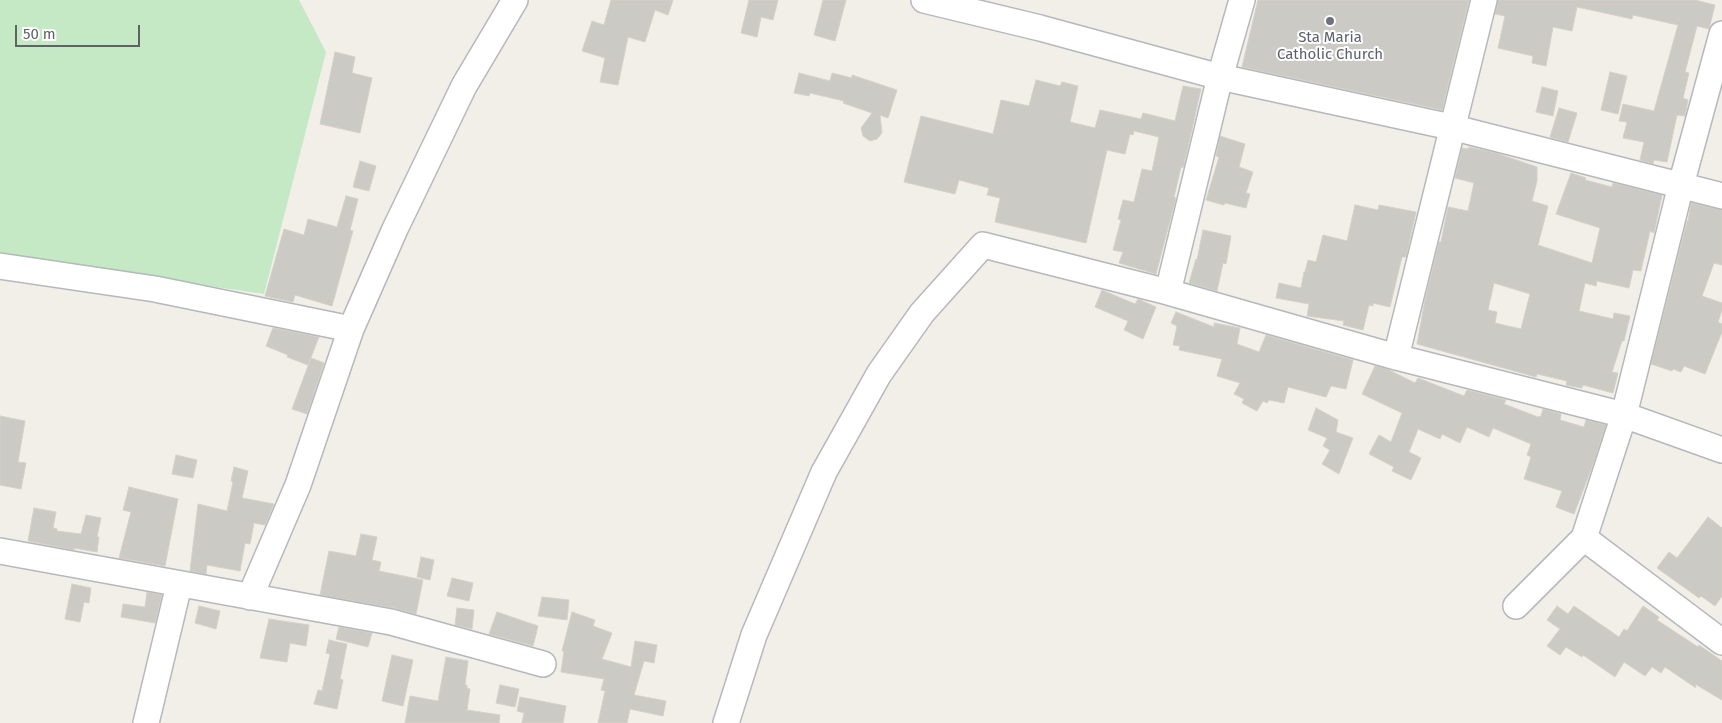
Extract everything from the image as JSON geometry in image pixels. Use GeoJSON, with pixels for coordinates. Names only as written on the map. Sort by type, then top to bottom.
{"type":"FeatureCollection","features":[{"type":"Feature","properties":{"kind":"street"},"geometry":{"type":"LineString","coordinates":[[250,597],[298,485],[350,330],[395,228],[464,86],[515,0]]}},
{"type":"Feature","properties":{"kind":"street"},"geometry":{"type":"LineString","coordinates":[[924,0],[1040,28],[1220,77],[1451,128],[1722,196]]}},
{"type":"Feature","properties":{"kind":"street"},"geometry":{"type":"LineString","coordinates":[[1168,292],[1220,77],[1242,0]]}},
{"type":"Feature","properties":{"kind":"street"},"geometry":{"type":"LineString","coordinates":[[1396,356],[1484,0]]}},
{"type":"Feature","properties":{"kind":"street"},"geometry":{"type":"LineString","coordinates":[[1516,606],[1584,538],[1624,414],[1681,185],[1722,34]]}},
{"type":"Feature","properties":{"kind":"street"},"geometry":{"type":"LineString","coordinates":[[726,723],[754,635],[824,472],[879,374],[922,313],[983,245],[1168,292],[1396,356],[1624,414],[1722,450]]}},
{"type":"Feature","properties":{"kind":"street"},"geometry":{"type":"LineString","coordinates":[[0,266],[155,289],[350,330]]}},
{"type":"Feature","properties":{"kind":"street"},"geometry":{"type":"LineString","coordinates":[[1584,538],[1722,642]]}},
{"type":"Feature","properties":{"kind":"street"},"geometry":{"type":"LineString","coordinates":[[0,551],[391,622],[543,664]]}},
{"type":"Feature","properties":{"kind":"street"},"geometry":{"type":"LineString","coordinates":[[146,723],[179,585]]}},
{"type":"Feature","properties":{"kind":"green space"},"geometry":{"type":"Polygon","coordinates":[[[0,0],[299,0],[326,52],[264,294],[0,255],[0,0]]]}},
{"type":"Feature","properties":{"kind":"building"},"geometry":{"type":"Polygon","coordinates":[[[611,0],[673,0],[668,15],[655,10],[645,42],[628,37],[618,85],[600,82],[605,58],[582,51],[592,21],[604,25],[611,0]]]}},
{"type":"Feature","properties":{"kind":"building"},"geometry":{"type":"Polygon","coordinates":[[[749,0],[778,0],[773,20],[761,17],[757,37],[741,33],[749,0]]]}},
{"type":"Feature","properties":{"kind":"building"},"geometry":{"type":"Polygon","coordinates":[[[823,0],[846,0],[835,41],[814,35],[823,0]]]}},
{"type":"Feature","properties":{"kind":"building"},"geometry":{"type":"Polygon","coordinates":[[[1258,0],[1469,0],[1442,110],[1242,67],[1258,0]]]}},
{"type":"Feature","properties":{"kind":"building"},"geometry":{"type":"Polygon","coordinates":[[[1498,0],[1695,0],[1715,5],[1709,29],[1697,26],[1685,72],[1689,73],[1683,98],[1688,100],[1685,116],[1677,115],[1667,162],[1654,160],[1653,164],[1640,160],[1644,142],[1623,138],[1627,122],[1619,121],[1623,104],[1654,111],[1678,25],[1633,15],[1632,19],[1577,7],[1572,31],[1553,27],[1546,66],[1532,63],[1533,56],[1498,48],[1505,16],[1495,14],[1498,0]]]}},
{"type":"Feature","properties":{"kind":"building"},"geometry":{"type":"Polygon","coordinates":[[[335,52],[355,57],[352,73],[372,78],[360,133],[320,124],[335,52]]]}},
{"type":"Feature","properties":{"kind":"building"},"geometry":{"type":"Polygon","coordinates":[[[1610,72],[1627,76],[1618,114],[1601,110],[1610,72]]]}},
{"type":"Feature","properties":{"kind":"building"},"geometry":{"type":"Polygon","coordinates":[[[799,73],[830,81],[832,73],[852,78],[852,75],[897,90],[888,118],[880,115],[882,133],[877,139],[870,141],[863,136],[861,128],[872,113],[843,103],[844,101],[810,93],[809,96],[794,93],[799,73]]]}},
{"type":"Feature","properties":{"kind":"building"},"geometry":{"type":"Polygon","coordinates":[[[1036,80],[1060,86],[1062,82],[1078,86],[1070,122],[1095,128],[1100,110],[1141,119],[1143,113],[1175,121],[1183,86],[1201,89],[1156,274],[1119,263],[1123,252],[1113,250],[1121,220],[1118,219],[1123,200],[1134,202],[1142,169],[1152,171],[1159,137],[1134,131],[1133,135],[1130,134],[1125,154],[1107,150],[1086,243],[995,222],[1000,198],[987,195],[989,188],[959,180],[955,194],[904,182],[921,116],[993,134],[1001,100],[1029,106],[1036,80]]]}},
{"type":"Feature","properties":{"kind":"building"},"geometry":{"type":"Polygon","coordinates":[[[1542,87],[1558,91],[1553,116],[1536,112],[1542,87]]]}},
{"type":"Feature","properties":{"kind":"building"},"geometry":{"type":"Polygon","coordinates":[[[1559,108],[1577,113],[1568,142],[1550,137],[1559,108]]]}},
{"type":"Feature","properties":{"kind":"building"},"geometry":{"type":"Polygon","coordinates":[[[1220,136],[1245,144],[1239,167],[1253,172],[1246,193],[1250,194],[1246,208],[1206,200],[1219,157],[1216,156],[1220,136]]]}},
{"type":"Feature","properties":{"kind":"building"},"geometry":{"type":"Polygon","coordinates":[[[1469,147],[1496,153],[1537,167],[1537,181],[1532,201],[1548,206],[1538,245],[1592,263],[1600,228],[1556,214],[1571,173],[1586,178],[1585,180],[1612,187],[1613,183],[1662,195],[1654,233],[1650,231],[1641,271],[1633,270],[1629,288],[1597,281],[1596,286],[1585,283],[1579,311],[1613,319],[1614,313],[1630,316],[1624,341],[1622,341],[1612,372],[1618,373],[1613,393],[1583,385],[1582,388],[1566,385],[1567,381],[1537,374],[1536,377],[1417,344],[1425,300],[1439,242],[1441,242],[1448,207],[1468,211],[1474,183],[1455,178],[1462,148],[1468,149],[1469,147]],[[1494,283],[1488,310],[1497,312],[1495,323],[1521,329],[1530,294],[1494,283]]]}},
{"type":"Feature","properties":{"kind":"building"},"geometry":{"type":"Polygon","coordinates":[[[360,161],[376,166],[369,191],[353,187],[360,161]]]}},
{"type":"Feature","properties":{"kind":"building"},"geometry":{"type":"Polygon","coordinates":[[[346,196],[358,199],[350,230],[353,231],[332,306],[295,295],[293,302],[265,296],[284,229],[304,235],[308,219],[337,227],[346,196]]]}},
{"type":"Feature","properties":{"kind":"building"},"geometry":{"type":"Polygon","coordinates":[[[1691,203],[1722,210],[1722,265],[1714,263],[1702,296],[1722,303],[1718,322],[1722,324],[1722,332],[1705,374],[1684,366],[1681,372],[1651,364],[1691,203]]]}},
{"type":"Feature","properties":{"kind":"building"},"geometry":{"type":"Polygon","coordinates":[[[1355,205],[1378,210],[1379,205],[1416,212],[1406,257],[1402,257],[1390,307],[1373,303],[1373,306],[1369,305],[1363,330],[1343,325],[1344,321],[1307,316],[1309,304],[1276,298],[1279,283],[1301,288],[1308,260],[1316,262],[1323,235],[1347,241],[1355,205]]]}},
{"type":"Feature","properties":{"kind":"building"},"geometry":{"type":"Polygon","coordinates":[[[1203,230],[1231,236],[1226,264],[1223,263],[1217,291],[1189,283],[1197,260],[1203,230]]]}},
{"type":"Feature","properties":{"kind":"building"},"geometry":{"type":"Polygon","coordinates":[[[1102,290],[1135,304],[1138,299],[1156,307],[1143,339],[1124,330],[1128,321],[1095,307],[1102,290]]]}},
{"type":"Feature","properties":{"kind":"building"},"geometry":{"type":"Polygon","coordinates":[[[1176,312],[1214,327],[1214,323],[1240,328],[1237,344],[1259,352],[1266,335],[1353,360],[1346,389],[1331,386],[1326,397],[1288,387],[1284,403],[1269,400],[1267,403],[1263,401],[1257,411],[1242,403],[1244,399],[1234,394],[1240,383],[1217,376],[1222,359],[1179,350],[1180,346],[1173,345],[1177,326],[1171,323],[1176,312]]]}},
{"type":"Feature","properties":{"kind":"building"},"geometry":{"type":"Polygon","coordinates":[[[273,328],[319,337],[308,365],[266,346],[273,328]]]}},
{"type":"Feature","properties":{"kind":"building"},"geometry":{"type":"Polygon","coordinates":[[[311,358],[324,363],[307,414],[292,409],[311,358]]]}},
{"type":"Feature","properties":{"kind":"building"},"geometry":{"type":"Polygon","coordinates":[[[1375,366],[1387,369],[1415,383],[1418,378],[1464,396],[1467,390],[1506,400],[1504,404],[1538,417],[1541,416],[1543,409],[1561,414],[1560,420],[1584,427],[1586,420],[1606,425],[1574,514],[1556,507],[1562,491],[1524,479],[1531,457],[1527,455],[1531,444],[1493,428],[1489,437],[1467,427],[1460,443],[1442,434],[1440,439],[1418,429],[1409,452],[1421,458],[1411,480],[1392,471],[1394,467],[1369,454],[1379,435],[1391,442],[1402,413],[1362,394],[1375,366]]]}},
{"type":"Feature","properties":{"kind":"building"},"geometry":{"type":"Polygon","coordinates":[[[1316,408],[1338,420],[1336,432],[1353,438],[1339,474],[1322,464],[1330,450],[1323,446],[1327,438],[1308,430],[1316,408]]]}},
{"type":"Feature","properties":{"kind":"building"},"geometry":{"type":"Polygon","coordinates":[[[0,416],[25,421],[18,462],[26,463],[21,489],[0,485],[0,416]]]}},
{"type":"Feature","properties":{"kind":"building"},"geometry":{"type":"Polygon","coordinates":[[[176,455],[197,460],[193,478],[172,474],[176,455]]]}},
{"type":"Feature","properties":{"kind":"building"},"geometry":{"type":"Polygon","coordinates":[[[234,467],[248,471],[242,498],[274,504],[265,525],[254,523],[250,544],[245,543],[240,571],[207,565],[206,574],[190,571],[198,504],[227,511],[234,467]]]}},
{"type":"Feature","properties":{"kind":"building"},"geometry":{"type":"Polygon","coordinates":[[[129,487],[178,499],[165,566],[119,558],[131,512],[123,510],[129,487]]]}},
{"type":"Feature","properties":{"kind":"building"},"geometry":{"type":"Polygon","coordinates":[[[34,508],[56,512],[53,528],[57,529],[57,531],[81,534],[86,515],[101,518],[97,537],[99,537],[97,552],[74,548],[74,550],[28,541],[34,508]]]}},
{"type":"Feature","properties":{"kind":"building"},"geometry":{"type":"Polygon","coordinates":[[[1708,517],[1722,528],[1722,596],[1715,606],[1701,596],[1699,598],[1657,568],[1669,552],[1677,558],[1708,517]]]}},
{"type":"Feature","properties":{"kind":"building"},"geometry":{"type":"Polygon","coordinates":[[[361,534],[377,537],[372,560],[381,562],[379,571],[423,580],[416,614],[394,608],[320,595],[329,551],[356,556],[361,534]]]}},
{"type":"Feature","properties":{"kind":"building"},"geometry":{"type":"Polygon","coordinates":[[[421,557],[434,560],[430,580],[417,577],[421,557]]]}},
{"type":"Feature","properties":{"kind":"building"},"geometry":{"type":"Polygon","coordinates":[[[452,578],[473,583],[469,601],[447,596],[452,578]]]}},
{"type":"Feature","properties":{"kind":"building"},"geometry":{"type":"Polygon","coordinates":[[[72,584],[91,588],[89,603],[84,602],[80,622],[65,619],[72,584]]]}},
{"type":"Feature","properties":{"kind":"building"},"geometry":{"type":"Polygon","coordinates":[[[147,592],[162,595],[155,623],[121,617],[123,604],[145,607],[147,592]]]}},
{"type":"Feature","properties":{"kind":"building"},"geometry":{"type":"Polygon","coordinates":[[[542,597],[569,600],[567,620],[538,616],[542,597]]]}},
{"type":"Feature","properties":{"kind":"building"},"geometry":{"type":"Polygon","coordinates":[[[199,606],[220,611],[216,629],[195,623],[199,606]]]}},
{"type":"Feature","properties":{"kind":"building"},"geometry":{"type":"Polygon","coordinates":[[[1557,606],[1568,614],[1574,606],[1619,637],[1624,629],[1627,631],[1643,606],[1659,617],[1657,620],[1722,661],[1722,700],[1695,684],[1696,688],[1665,667],[1661,673],[1652,667],[1645,676],[1624,662],[1615,677],[1583,655],[1582,657],[1566,647],[1560,655],[1547,646],[1560,629],[1547,620],[1557,606]]]}},
{"type":"Feature","properties":{"kind":"building"},"geometry":{"type":"Polygon","coordinates":[[[457,608],[474,610],[472,629],[455,625],[457,608]]]}},
{"type":"Feature","properties":{"kind":"building"},"geometry":{"type":"Polygon","coordinates":[[[497,612],[538,626],[533,646],[489,634],[497,612]]]}},
{"type":"Feature","properties":{"kind":"building"},"geometry":{"type":"Polygon","coordinates":[[[572,612],[595,620],[593,626],[612,633],[602,659],[631,667],[635,641],[657,645],[654,663],[644,661],[634,695],[666,701],[663,716],[630,709],[627,723],[598,723],[605,691],[601,690],[604,679],[561,672],[564,651],[562,651],[572,612]]]}},
{"type":"Feature","properties":{"kind":"building"},"geometry":{"type":"Polygon","coordinates":[[[269,619],[309,625],[306,646],[290,643],[287,662],[260,658],[269,619]]]}},
{"type":"Feature","properties":{"kind":"building"},"geometry":{"type":"Polygon","coordinates":[[[339,627],[372,633],[368,647],[336,639],[339,627]]]}},
{"type":"Feature","properties":{"kind":"building"},"geometry":{"type":"Polygon","coordinates":[[[329,640],[347,644],[340,679],[343,680],[337,709],[314,704],[318,690],[322,691],[330,654],[326,653],[329,640]]]}},
{"type":"Feature","properties":{"kind":"building"},"geometry":{"type":"Polygon","coordinates":[[[392,655],[413,660],[403,706],[382,701],[392,655]]]}},
{"type":"Feature","properties":{"kind":"building"},"geometry":{"type":"Polygon","coordinates":[[[446,657],[468,661],[465,685],[470,689],[467,710],[500,715],[499,723],[405,723],[410,696],[438,701],[446,657]]]}},
{"type":"Feature","properties":{"kind":"building"},"geometry":{"type":"Polygon","coordinates":[[[500,685],[519,689],[515,707],[496,703],[500,685]]]}},
{"type":"Feature","properties":{"kind":"building"},"geometry":{"type":"Polygon","coordinates":[[[520,697],[566,706],[563,723],[522,723],[524,713],[517,711],[520,697]]]}},
{"type":"Feature","properties":{"kind":"place","name":"Sta Maria Catholic Church"},"geometry":{"type":"Point","coordinates":[1330,21]}}]}
